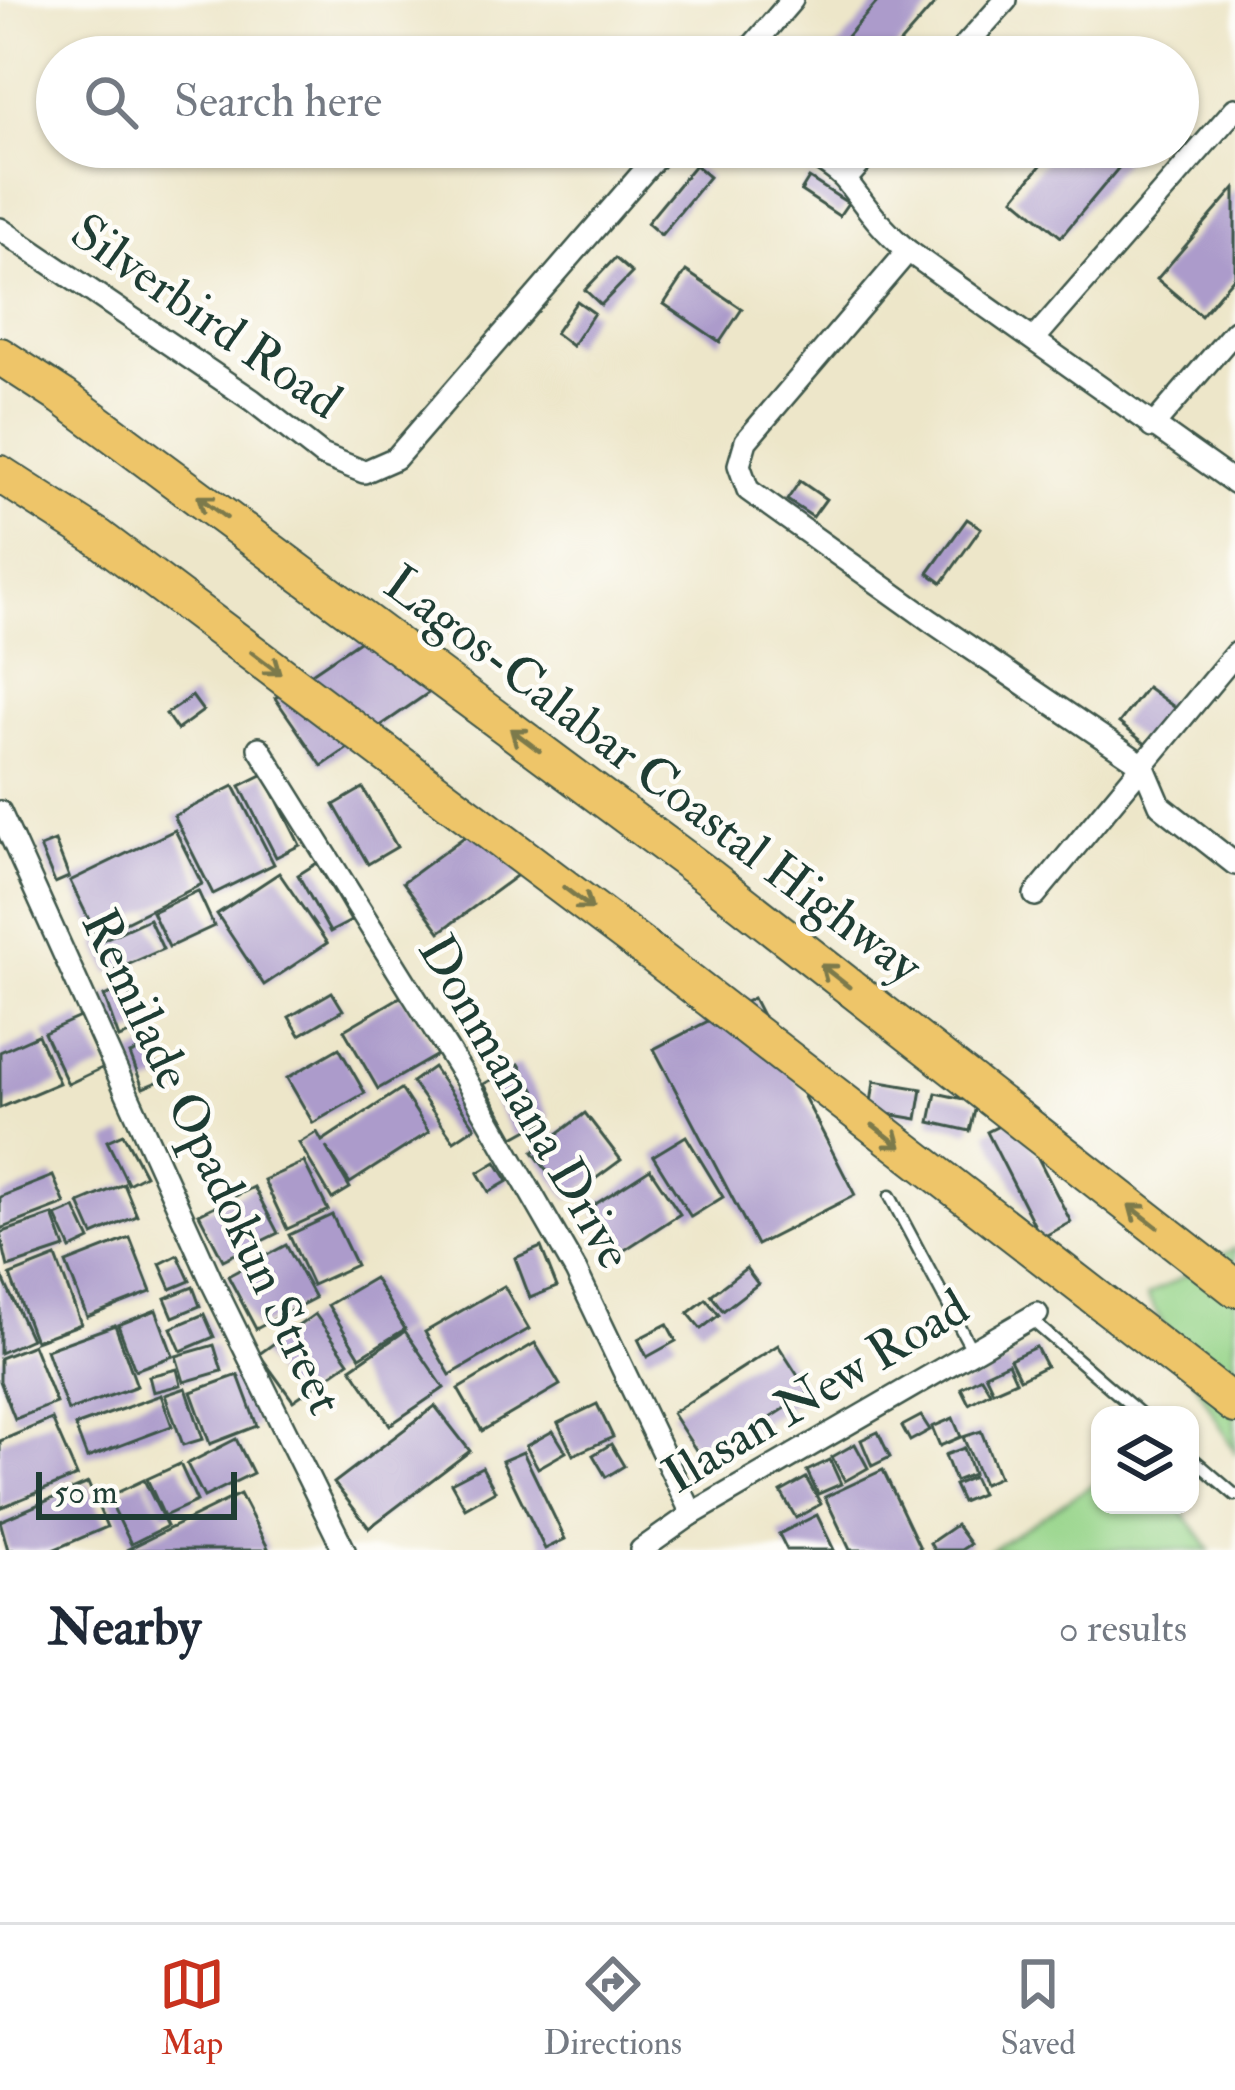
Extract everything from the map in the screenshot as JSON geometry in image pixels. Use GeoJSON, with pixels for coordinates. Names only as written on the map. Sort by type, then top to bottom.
{"type":"FeatureCollection","features":[{"type":"Feature","properties":{"kind":"highway","name":"Lagos-Calabar Coastal Highway"},"geometry":{"type":"LineString","coordinates":[[0,356],[63,397],[690,863],[1235,1288]]}},
{"type":"Feature","properties":{"kind":"highway"},"geometry":{"type":"LineString","coordinates":[[0,474],[98,537],[655,956],[1235,1405]]}},
{"type":"Feature","properties":{"kind":"street"},"geometry":{"type":"LineString","coordinates":[[761,36],[792,0]]}},
{"type":"Feature","properties":{"kind":"street"},"geometry":{"type":"LineString","coordinates":[[974,36],[1006,0]]}},
{"type":"Feature","properties":{"kind":"street"},"geometry":{"type":"LineString","coordinates":[[1199,150],[1235,109]]}},
{"type":"Feature","properties":{"kind":"street","name":"Silverbird Road"},"geometry":{"type":"LineString","coordinates":[[0,229],[253,400],[322,455],[364,472],[396,458],[647,168]]}},
{"type":"Feature","properties":{"kind":"street"},"geometry":{"type":"LineString","coordinates":[[830,168],[846,179],[871,217],[908,251],[1235,483]]}},
{"type":"Feature","properties":{"kind":"street"},"geometry":{"type":"LineString","coordinates":[[846,179],[856,168]]}},
{"type":"Feature","properties":{"kind":"street"},"geometry":{"type":"LineString","coordinates":[[1034,339],[1183,168]]}},
{"type":"Feature","properties":{"kind":"street"},"geometry":{"type":"LineString","coordinates":[[908,251],[746,441],[739,465],[748,490],[1143,765],[1160,805],[1235,864]]}},
{"type":"Feature","properties":{"kind":"street"},"geometry":{"type":"LineString","coordinates":[[1152,427],[1235,331]]}},
{"type":"Feature","properties":{"kind":"street"},"geometry":{"type":"LineString","coordinates":[[1035,896],[1235,654]]}},
{"type":"Feature","properties":{"kind":"street","name":"Donmanana Drive"},"geometry":{"type":"LineString","coordinates":[[259,748],[462,1073],[576,1271],[692,1514]]}},
{"type":"Feature","properties":{"kind":"street","name":"Remilade Opadokun Street"},"geometry":{"type":"LineString","coordinates":[[0,812],[212,1282],[344,1550]]}},
{"type":"Feature","properties":{"kind":"street","name":"Ilasan New Road"},"geometry":{"type":"LineString","coordinates":[[641,1550],[692,1514],[1033,1316]]}},
{"type":"Feature","properties":{"kind":"lane"},"geometry":{"type":"LineString","coordinates":[[890,1196],[973,1352]]}},
{"type":"Feature","properties":{"kind":"lane"},"geometry":{"type":"LineString","coordinates":[[1033,1316],[1132,1406]]}},
{"type":"Feature","properties":{"kind":"lane"},"geometry":{"type":"LineString","coordinates":[[1199,1464],[1235,1495]]}},
{"type":"Feature","properties":{"kind":"green space"},"geometry":{"type":"Polygon","coordinates":[[[1235,1248],[1235,1452],[1147,1296],[1235,1248]]]}},
{"type":"Feature","properties":{"kind":"green space"},"geometry":{"type":"Polygon","coordinates":[[[1091,1486],[1091,1514],[1184,1514],[1210,1550],[990,1550],[1091,1486]]]}},
{"type":"Feature","properties":{"kind":"building"},"geometry":{"type":"Polygon","coordinates":[[[879,0],[938,0],[906,36],[847,36],[879,0]]]}},
{"type":"Feature","properties":{"kind":"building"},"geometry":{"type":"Polygon","coordinates":[[[693,168],[709,177],[661,235],[647,223],[693,168]]]}},
{"type":"Feature","properties":{"kind":"building"},"geometry":{"type":"Polygon","coordinates":[[[1039,168],[1118,168],[1061,237],[1014,198],[1039,168]]]}},
{"type":"Feature","properties":{"kind":"building"},"geometry":{"type":"Polygon","coordinates":[[[809,178],[848,203],[839,216],[801,191],[809,178]]]}},
{"type":"Feature","properties":{"kind":"building"},"geometry":{"type":"Polygon","coordinates":[[[1235,188],[1235,276],[1201,316],[1157,279],[1235,188]]]}},
{"type":"Feature","properties":{"kind":"building"},"geometry":{"type":"Polygon","coordinates":[[[615,258],[632,273],[601,305],[585,290],[615,258]]]}},
{"type":"Feature","properties":{"kind":"building"},"geometry":{"type":"Polygon","coordinates":[[[686,271],[742,309],[720,342],[664,304],[686,271]]]}},
{"type":"Feature","properties":{"kind":"building"},"geometry":{"type":"Polygon","coordinates":[[[577,301],[594,313],[572,346],[555,333],[577,301]]]}},
{"type":"Feature","properties":{"kind":"building"},"geometry":{"type":"Polygon","coordinates":[[[800,481],[826,499],[813,517],[787,500],[800,481]]]}},
{"type":"Feature","properties":{"kind":"building"},"geometry":{"type":"Polygon","coordinates":[[[967,519],[981,528],[942,583],[928,573],[967,519]]]}},
{"type":"Feature","properties":{"kind":"building"},"geometry":{"type":"Polygon","coordinates":[[[390,620],[437,687],[322,766],[275,698],[390,620]]]}},
{"type":"Feature","properties":{"kind":"building"},"geometry":{"type":"Polygon","coordinates":[[[1147,687],[1177,709],[1148,746],[1119,723],[1147,687]]]}},
{"type":"Feature","properties":{"kind":"building"},"geometry":{"type":"Polygon","coordinates":[[[192,696],[203,711],[177,730],[166,714],[192,696]]]}},
{"type":"Feature","properties":{"kind":"building"},"geometry":{"type":"Polygon","coordinates":[[[264,774],[300,845],[276,857],[240,786],[264,774]]]}},
{"type":"Feature","properties":{"kind":"building"},"geometry":{"type":"Polygon","coordinates":[[[234,786],[274,864],[213,894],[174,816],[234,786]]]}},
{"type":"Feature","properties":{"kind":"building"},"geometry":{"type":"Polygon","coordinates":[[[363,788],[397,847],[368,864],[334,805],[363,788]]]}},
{"type":"Feature","properties":{"kind":"building"},"geometry":{"type":"Polygon","coordinates":[[[486,821],[523,871],[440,932],[403,882],[486,821]]]}},
{"type":"Feature","properties":{"kind":"building"},"geometry":{"type":"Polygon","coordinates":[[[175,830],[202,884],[97,936],[70,881],[175,830]]]}},
{"type":"Feature","properties":{"kind":"building"},"geometry":{"type":"Polygon","coordinates":[[[55,841],[69,877],[55,883],[40,847],[55,841]]]}},
{"type":"Feature","properties":{"kind":"building"},"geometry":{"type":"Polygon","coordinates":[[[317,863],[351,921],[330,932],[298,875],[317,863]]]}},
{"type":"Feature","properties":{"kind":"building"},"geometry":{"type":"Polygon","coordinates":[[[279,873],[327,943],[264,985],[217,914],[279,873]]]}},
{"type":"Feature","properties":{"kind":"building"},"geometry":{"type":"Polygon","coordinates":[[[198,891],[214,926],[169,947],[152,912],[198,891]]]}},
{"type":"Feature","properties":{"kind":"building"},"geometry":{"type":"Polygon","coordinates":[[[149,919],[163,949],[109,973],[96,943],[149,919]]]}},
{"type":"Feature","properties":{"kind":"building"},"geometry":{"type":"Polygon","coordinates":[[[126,988],[142,1029],[119,1038],[104,996],[126,988]]]}},
{"type":"Feature","properties":{"kind":"building"},"geometry":{"type":"Polygon","coordinates":[[[332,992],[343,1010],[300,1035],[289,1017],[332,992]]]}},
{"type":"Feature","properties":{"kind":"building"},"geometry":{"type":"Polygon","coordinates":[[[402,996],[437,1055],[378,1089],[344,1030],[402,996]]]}},
{"type":"Feature","properties":{"kind":"building"},"geometry":{"type":"Polygon","coordinates":[[[753,998],[855,1195],[757,1245],[654,1049],[753,998]]]}},
{"type":"Feature","properties":{"kind":"building"},"geometry":{"type":"Polygon","coordinates":[[[80,1017],[104,1067],[68,1084],[44,1033],[80,1017]]]}},
{"type":"Feature","properties":{"kind":"building"},"geometry":{"type":"Polygon","coordinates":[[[38,1035],[59,1083],[0,1108],[0,1052],[38,1035]]]}},
{"type":"Feature","properties":{"kind":"building"},"geometry":{"type":"Polygon","coordinates":[[[149,1047],[162,1080],[143,1088],[130,1054],[149,1047]]]}},
{"type":"Feature","properties":{"kind":"building"},"geometry":{"type":"Polygon","coordinates":[[[339,1048],[365,1093],[313,1123],[287,1078],[339,1048]]]}},
{"type":"Feature","properties":{"kind":"building"},"geometry":{"type":"Polygon","coordinates":[[[519,1064],[550,1117],[514,1137],[484,1084],[519,1064]]]}},
{"type":"Feature","properties":{"kind":"building"},"geometry":{"type":"Polygon","coordinates":[[[433,1067],[475,1127],[454,1141],[412,1082],[433,1067]]]}},
{"type":"Feature","properties":{"kind":"building"},"geometry":{"type":"Polygon","coordinates":[[[874,1081],[922,1089],[917,1119],[870,1111],[874,1081]]]}},
{"type":"Feature","properties":{"kind":"building"},"geometry":{"type":"Polygon","coordinates":[[[401,1089],[429,1132],[350,1183],[326,1147],[350,1188],[332,1199],[299,1143],[317,1132],[322,1141],[401,1089]]]}},
{"type":"Feature","properties":{"kind":"building"},"geometry":{"type":"Polygon","coordinates":[[[936,1093],[977,1102],[970,1131],[930,1122],[936,1093]]]}},
{"type":"Feature","properties":{"kind":"building"},"geometry":{"type":"Polygon","coordinates":[[[585,1113],[621,1160],[568,1199],[533,1152],[585,1113]]]}},
{"type":"Feature","properties":{"kind":"building"},"geometry":{"type":"Polygon","coordinates":[[[1017,1117],[1071,1222],[1041,1238],[987,1132],[1017,1117]]]}},
{"type":"Feature","properties":{"kind":"building"},"geometry":{"type":"Polygon","coordinates":[[[123,1134],[145,1175],[128,1184],[107,1141],[123,1134]]]}},
{"type":"Feature","properties":{"kind":"building"},"geometry":{"type":"Polygon","coordinates":[[[686,1136],[723,1197],[691,1217],[653,1156],[686,1136]]]}},
{"type":"Feature","properties":{"kind":"building"},"geometry":{"type":"Polygon","coordinates":[[[304,1162],[328,1210],[287,1229],[264,1180],[304,1162]]]}},
{"type":"Feature","properties":{"kind":"building"},"geometry":{"type":"Polygon","coordinates":[[[496,1162],[508,1181],[489,1192],[478,1173],[496,1162]]]}},
{"type":"Feature","properties":{"kind":"building"},"geometry":{"type":"Polygon","coordinates":[[[650,1169],[680,1214],[620,1253],[591,1207],[650,1169]]]}},
{"type":"Feature","properties":{"kind":"building"},"geometry":{"type":"Polygon","coordinates":[[[53,1176],[65,1204],[0,1229],[0,1197],[53,1176]]]}},
{"type":"Feature","properties":{"kind":"building"},"geometry":{"type":"Polygon","coordinates":[[[124,1184],[137,1216],[93,1235],[79,1203],[124,1184]]]}},
{"type":"Feature","properties":{"kind":"building"},"geometry":{"type":"Polygon","coordinates":[[[254,1187],[278,1233],[223,1260],[199,1214],[254,1187]]]}},
{"type":"Feature","properties":{"kind":"building"},"geometry":{"type":"Polygon","coordinates":[[[75,1208],[90,1240],[71,1249],[56,1216],[75,1208]]]}},
{"type":"Feature","properties":{"kind":"building"},"geometry":{"type":"Polygon","coordinates":[[[53,1215],[65,1248],[8,1267],[0,1233],[53,1215]]]}},
{"type":"Feature","properties":{"kind":"building"},"geometry":{"type":"Polygon","coordinates":[[[332,1215],[356,1265],[312,1285],[289,1235],[332,1215]]]}},
{"type":"Feature","properties":{"kind":"building"},"geometry":{"type":"Polygon","coordinates":[[[130,1238],[151,1292],[87,1317],[66,1263],[130,1238]]]}},
{"type":"Feature","properties":{"kind":"building"},"geometry":{"type":"Polygon","coordinates":[[[286,1245],[315,1298],[256,1329],[228,1276],[286,1245]]]}},
{"type":"Feature","properties":{"kind":"building"},"geometry":{"type":"Polygon","coordinates":[[[541,1247],[557,1287],[530,1298],[515,1258],[541,1247]]]}},
{"type":"Feature","properties":{"kind":"building"},"geometry":{"type":"Polygon","coordinates":[[[178,1255],[190,1281],[171,1289],[160,1264],[178,1255]]]}},
{"type":"Feature","properties":{"kind":"building"},"geometry":{"type":"Polygon","coordinates":[[[56,1257],[81,1324],[35,1341],[10,1275],[56,1257]]]}},
{"type":"Feature","properties":{"kind":"building"},"geometry":{"type":"Polygon","coordinates":[[[746,1268],[758,1284],[723,1311],[711,1295],[746,1268]]]}},
{"type":"Feature","properties":{"kind":"building"},"geometry":{"type":"Polygon","coordinates":[[[0,1272],[31,1339],[0,1353],[0,1272]]]}},
{"type":"Feature","properties":{"kind":"building"},"geometry":{"type":"Polygon","coordinates":[[[374,1278],[405,1329],[360,1357],[328,1305],[374,1278]]]}},
{"type":"Feature","properties":{"kind":"building"},"geometry":{"type":"Polygon","coordinates":[[[504,1286],[529,1329],[450,1375],[425,1332],[504,1286]]]}},
{"type":"Feature","properties":{"kind":"building"},"geometry":{"type":"Polygon","coordinates":[[[193,1287],[200,1306],[173,1317],[165,1298],[193,1287]]]}},
{"type":"Feature","properties":{"kind":"building"},"geometry":{"type":"Polygon","coordinates":[[[706,1299],[719,1315],[701,1329],[688,1313],[706,1299]]]}},
{"type":"Feature","properties":{"kind":"building"},"geometry":{"type":"Polygon","coordinates":[[[156,1310],[173,1356],[135,1370],[118,1325],[156,1310]]]}},
{"type":"Feature","properties":{"kind":"building"},"geometry":{"type":"Polygon","coordinates":[[[204,1314],[214,1337],[181,1351],[171,1328],[204,1314]]]}},
{"type":"Feature","properties":{"kind":"building"},"geometry":{"type":"Polygon","coordinates":[[[315,1314],[349,1362],[293,1401],[259,1354],[315,1314]]]}},
{"type":"Feature","properties":{"kind":"building"},"geometry":{"type":"Polygon","coordinates":[[[667,1324],[676,1341],[647,1357],[638,1339],[667,1324]]]}},
{"type":"Feature","properties":{"kind":"building"},"geometry":{"type":"Polygon","coordinates":[[[115,1325],[137,1386],[68,1411],[46,1350],[115,1325]]]}},
{"type":"Feature","properties":{"kind":"building"},"geometry":{"type":"Polygon","coordinates":[[[405,1331],[444,1388],[390,1425],[351,1368],[405,1331]]]}},
{"type":"Feature","properties":{"kind":"building"},"geometry":{"type":"Polygon","coordinates":[[[535,1343],[560,1385],[482,1431],[458,1389],[535,1343]]]}},
{"type":"Feature","properties":{"kind":"building"},"geometry":{"type":"Polygon","coordinates":[[[33,1345],[56,1403],[15,1419],[0,1381],[0,1358],[33,1345]]]}},
{"type":"Feature","properties":{"kind":"building"},"geometry":{"type":"Polygon","coordinates":[[[214,1345],[222,1371],[184,1382],[176,1356],[214,1345]]]}},
{"type":"Feature","properties":{"kind":"building"},"geometry":{"type":"Polygon","coordinates":[[[778,1345],[809,1393],[703,1461],[672,1413],[778,1345]]]}},
{"type":"Feature","properties":{"kind":"building"},"geometry":{"type":"Polygon","coordinates":[[[1036,1347],[1046,1366],[1020,1379],[1010,1359],[1036,1347]]]}},
{"type":"Feature","properties":{"kind":"building"},"geometry":{"type":"Polygon","coordinates":[[[1008,1363],[1016,1381],[993,1391],[985,1374],[1008,1363]]]}},
{"type":"Feature","properties":{"kind":"building"},"geometry":{"type":"Polygon","coordinates":[[[177,1369],[181,1385],[153,1392],[149,1376],[177,1369]]]}},
{"type":"Feature","properties":{"kind":"building"},"geometry":{"type":"Polygon","coordinates":[[[238,1375],[257,1426],[210,1444],[191,1392],[238,1375]]]}},
{"type":"Feature","properties":{"kind":"building"},"geometry":{"type":"Polygon","coordinates":[[[981,1377],[990,1392],[969,1404],[961,1388],[981,1377]]]}},
{"type":"Feature","properties":{"kind":"building"},"geometry":{"type":"Polygon","coordinates":[[[186,1388],[203,1439],[183,1445],[165,1395],[186,1388]]]}},
{"type":"Feature","properties":{"kind":"building"},"geometry":{"type":"Polygon","coordinates":[[[161,1395],[172,1426],[87,1458],[75,1426],[161,1395]]]}},
{"type":"Feature","properties":{"kind":"building"},"geometry":{"type":"Polygon","coordinates":[[[597,1404],[613,1437],[573,1455],[558,1423],[597,1404]]]}},
{"type":"Feature","properties":{"kind":"building"},"geometry":{"type":"Polygon","coordinates":[[[435,1406],[470,1451],[369,1528],[334,1483],[435,1406]]]}},
{"type":"Feature","properties":{"kind":"building"},"geometry":{"type":"Polygon","coordinates":[[[921,1416],[930,1430],[910,1441],[902,1426],[921,1416]]]}},
{"type":"Feature","properties":{"kind":"building"},"geometry":{"type":"Polygon","coordinates":[[[953,1418],[961,1437],[940,1446],[932,1427],[953,1418]]]}},
{"type":"Feature","properties":{"kind":"building"},"geometry":{"type":"Polygon","coordinates":[[[52,1419],[77,1476],[0,1508],[0,1441],[52,1419]]]}},
{"type":"Feature","properties":{"kind":"building"},"geometry":{"type":"Polygon","coordinates":[[[553,1431],[566,1452],[538,1468],[526,1446],[553,1431]]]}},
{"type":"Feature","properties":{"kind":"building"},"geometry":{"type":"Polygon","coordinates":[[[981,1431],[999,1477],[983,1484],[963,1437],[981,1431]]]}},
{"type":"Feature","properties":{"kind":"building"},"geometry":{"type":"Polygon","coordinates":[[[878,1432],[890,1457],[872,1466],[861,1440],[878,1432]]]}},
{"type":"Feature","properties":{"kind":"building"},"geometry":{"type":"Polygon","coordinates":[[[236,1439],[253,1473],[204,1497],[187,1464],[236,1439]]]}},
{"type":"Feature","properties":{"kind":"building"},"geometry":{"type":"Polygon","coordinates":[[[611,1444],[624,1466],[606,1477],[593,1455],[611,1444]]]}},
{"type":"Feature","properties":{"kind":"building"},"geometry":{"type":"Polygon","coordinates":[[[855,1444],[868,1468],[845,1481],[832,1457],[855,1444]]]}},
{"type":"Feature","properties":{"kind":"building"},"geometry":{"type":"Polygon","coordinates":[[[964,1448],[973,1474],[955,1481],[945,1455],[964,1448]]]}},
{"type":"Feature","properties":{"kind":"building"},"geometry":{"type":"Polygon","coordinates":[[[523,1452],[565,1539],[545,1549],[502,1461],[523,1452]]]}},
{"type":"Feature","properties":{"kind":"building"},"geometry":{"type":"Polygon","coordinates":[[[830,1460],[841,1484],[818,1494],[807,1471],[830,1460]]]}},
{"type":"Feature","properties":{"kind":"building"},"geometry":{"type":"Polygon","coordinates":[[[180,1464],[197,1501],[164,1516],[147,1479],[180,1464]]]}},
{"type":"Feature","properties":{"kind":"building"},"geometry":{"type":"Polygon","coordinates":[[[482,1467],[495,1491],[465,1508],[451,1483],[482,1467]]]}},
{"type":"Feature","properties":{"kind":"building"},"geometry":{"type":"Polygon","coordinates":[[[883,1470],[921,1550],[850,1550],[825,1497],[883,1470]]]}},
{"type":"Feature","properties":{"kind":"building"},"geometry":{"type":"Polygon","coordinates":[[[973,1477],[981,1494],[962,1502],[954,1485],[973,1477]]]}},
{"type":"Feature","properties":{"kind":"building"},"geometry":{"type":"Polygon","coordinates":[[[806,1478],[821,1504],[796,1518],[781,1492],[806,1478]]]}},
{"type":"Feature","properties":{"kind":"building"},"geometry":{"type":"Polygon","coordinates":[[[144,1480],[167,1526],[131,1544],[108,1497],[144,1480]]]}},
{"type":"Feature","properties":{"kind":"building"},"geometry":{"type":"Polygon","coordinates":[[[88,1483],[107,1527],[53,1550],[8,1550],[0,1521],[88,1483]]]}},
{"type":"Feature","properties":{"kind":"building"},"geometry":{"type":"Polygon","coordinates":[[[240,1494],[265,1550],[126,1550],[240,1494]]]}},
{"type":"Feature","properties":{"kind":"building"},"geometry":{"type":"Polygon","coordinates":[[[817,1515],[834,1550],[787,1550],[779,1534],[817,1515]]]}},
{"type":"Feature","properties":{"kind":"building"},"geometry":{"type":"Polygon","coordinates":[[[956,1525],[970,1544],[961,1550],[934,1550],[930,1543],[956,1525]]]}}]}
